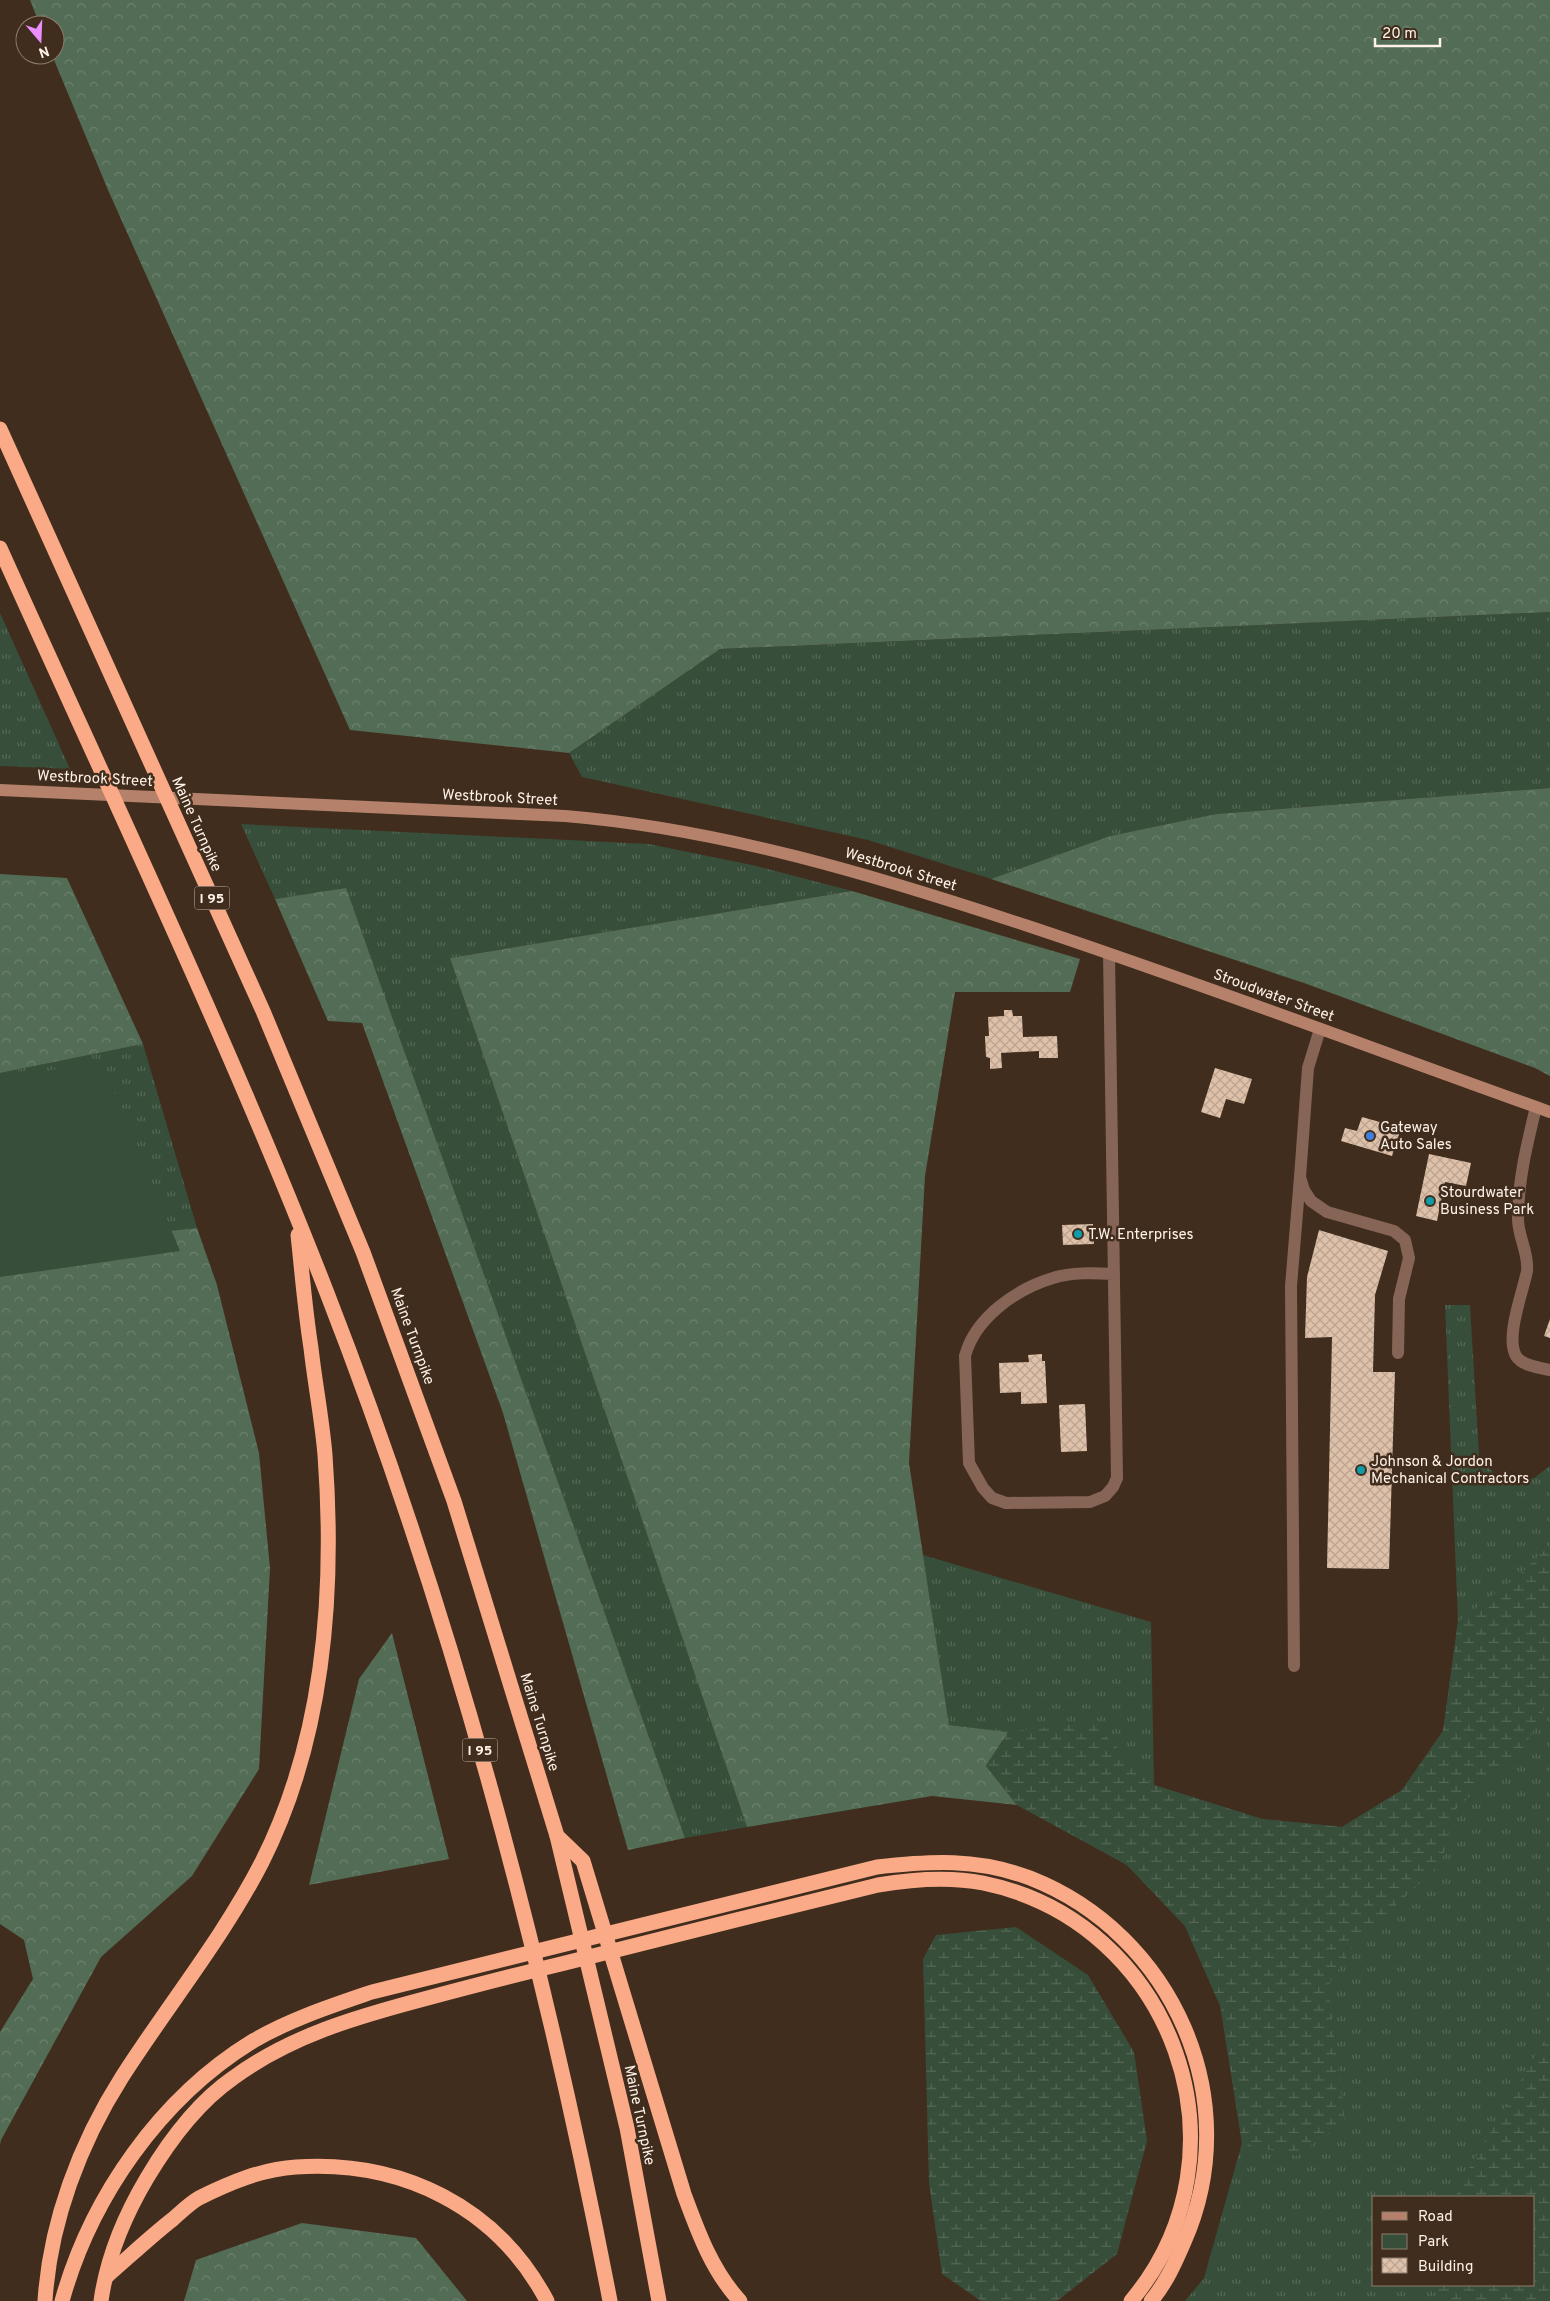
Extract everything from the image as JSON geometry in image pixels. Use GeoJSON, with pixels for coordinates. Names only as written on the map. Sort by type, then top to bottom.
{"type":"FeatureCollection","features":[{"type":"Feature","properties":{"kind":"highway","name":"Maine Turnpike"},"geometry":{"type":"LineString","coordinates":[[0,430],[263,1010],[363,1252],[454,1500],[557,1836],[627,2128],[659,2301]]}},
{"type":"Feature","properties":{"kind":"highway","name":"I 95"},"geometry":{"type":"LineString","coordinates":[[0,548],[223,1044],[296,1216],[329,1297],[412,1528],[455,1662],[525,1915],[584,2169],[610,2301]]}},
{"type":"Feature","properties":{"kind":"highway"},"geometry":{"type":"LineString","coordinates":[[45,2301],[58,2221],[73,2171],[120,2079],[238,1906],[263,1860],[286,1804],[300,1763],[312,1713],[326,1609],[328,1504],[324,1444],[296,1216]]}},
{"type":"Feature","properties":{"kind":"highway"},"geometry":{"type":"LineString","coordinates":[[557,1836],[583,1861],[684,2194],[702,2244],[729,2289],[740,2301]]}},
{"type":"Feature","properties":{"kind":"highway"},"geometry":{"type":"LineString","coordinates":[[62,2301],[85,2236],[109,2190],[138,2147],[172,2108],[210,2072],[252,2042],[298,2018],[372,1992],[877,1867],[928,1861],[980,1865],[1030,1878],[1077,1902],[1119,1933],[1137,1951],[1168,1994],[1191,2042],[1204,2093],[1208,2145],[1205,2171],[1193,2222],[1172,2270],[1151,2301]]}},
{"type":"Feature","properties":{"kind":"highway"},"geometry":{"type":"LineString","coordinates":[[101,2301],[114,2247],[134,2199],[160,2155],[192,2114],[231,2079],[275,2050],[322,2029],[371,2012],[878,1885],[903,1880],[929,1878],[974,1882],[1008,1890],[1056,1909],[1099,1939],[1117,1956],[1150,1997],[1174,2044],[1184,2078],[1190,2121],[1188,2173],[1184,2199],[1165,2248],[1153,2271],[1131,2301]]}},
{"type":"Feature","properties":{"kind":"highway"},"geometry":{"type":"LineString","coordinates":[[107,2276],[190,2204],[205,2195],[244,2178],[294,2166],[347,2167],[398,2177],[423,2186],[469,2210],[508,2245],[539,2286],[547,2301]]}},
{"type":"Feature","properties":{"kind":"main road","name":"Westbrook Street"},"geometry":{"type":"LineString","coordinates":[[0,790],[616,821],[741,844],[819,862],[986,912]]}},
{"type":"Feature","properties":{"kind":"main road","name":"Stroudwater Street"},"geometry":{"type":"LineString","coordinates":[[986,912],[1109,954],[1550,1112]]}},
{"type":"Feature","properties":{"kind":"lane"},"geometry":{"type":"LineString","coordinates":[[1109,954],[1114,1274],[1117,1478],[1113,1487],[1105,1496],[1090,1502],[1006,1504],[992,1498],[983,1488],[969,1464],[965,1356],[976,1330],[992,1313],[1015,1295],[1054,1277],[1114,1274]]}},
{"type":"Feature","properties":{"kind":"lane"},"geometry":{"type":"LineString","coordinates":[[1294,1666],[1290,1286],[1308,1068],[1320,1029]]}},
{"type":"Feature","properties":{"kind":"lane"},"geometry":{"type":"LineString","coordinates":[[1536,1106],[1523,1160],[1519,1187],[1518,1222],[1526,1254],[1527,1269],[1512,1346],[1516,1358],[1528,1365],[1550,1370]]}},
{"type":"Feature","properties":{"kind":"lane"},"geometry":{"type":"LineString","coordinates":[[1300,1177],[1304,1190],[1311,1201],[1327,1212],[1394,1231],[1405,1240],[1410,1258],[1399,1299],[1398,1353]]}},
{"type":"Feature","properties":{"kind":"green space"},"geometry":{"type":"Polygon","coordinates":[[[30,0],[1550,0],[1550,612],[720,649],[569,753],[350,730],[108,190],[56,65],[65,65],[65,15],[36,15],[30,0]]]}},
{"type":"Feature","properties":{"kind":"green space"},"geometry":{"type":"Polygon","coordinates":[[[1550,612],[1550,788],[1216,814],[1110,836],[991,879],[868,840],[582,777],[569,753],[720,649],[1550,612]]]}},
{"type":"Feature","properties":{"kind":"green space"},"geometry":{"type":"Polygon","coordinates":[[[0,613],[70,769],[0,766],[0,613]]]}},
{"type":"Feature","properties":{"kind":"green space"},"geometry":{"type":"Polygon","coordinates":[[[1550,788],[1550,1076],[1535,1068],[1304,983],[991,879],[1110,836],[1216,814],[1550,788]]]}},
{"type":"Feature","properties":{"kind":"green space"},"geometry":{"type":"Polygon","coordinates":[[[241,824],[649,844],[752,865],[852,891],[450,958],[747,1827],[685,1838],[346,889],[275,899],[241,824]]]}},
{"type":"Feature","properties":{"kind":"green space"},"geometry":{"type":"Polygon","coordinates":[[[0,874],[67,878],[143,1044],[0,1073],[0,874]]]}},
{"type":"Feature","properties":{"kind":"green space"},"geometry":{"type":"Polygon","coordinates":[[[346,888],[685,1838],[628,1850],[503,1413],[362,1023],[328,1021],[275,899],[346,888]]]}},
{"type":"Feature","properties":{"kind":"green space"},"geometry":{"type":"Polygon","coordinates":[[[852,891],[1080,959],[1070,992],[955,992],[925,1176],[909,1463],[949,1725],[1008,1732],[986,1766],[1017,1805],[932,1796],[747,1827],[450,958],[852,891]]]}},
{"type":"Feature","properties":{"kind":"green space"},"geometry":{"type":"Polygon","coordinates":[[[143,1044],[197,1228],[0,1249],[0,1073],[143,1044]]]}},
{"type":"Feature","properties":{"kind":"green space"},"geometry":{"type":"Polygon","coordinates":[[[102,1063],[180,1251],[0,1277],[0,1077],[102,1063]]]}},
{"type":"Feature","properties":{"kind":"green space"},"geometry":{"type":"Polygon","coordinates":[[[197,1228],[217,1285],[259,1453],[270,1568],[259,1769],[192,1876],[101,1957],[0,2145],[0,2032],[33,1979],[24,1940],[0,1924],[0,1249],[197,1228]]]}},
{"type":"Feature","properties":{"kind":"green space"},"geometry":{"type":"Polygon","coordinates":[[[1445,1305],[1470,1305],[1479,1455],[1495,1475],[1516,1481],[1534,1478],[1550,1466],[1550,2301],[1185,2301],[1204,2278],[1242,2143],[1220,2005],[1185,1926],[1127,1865],[1017,1805],[986,1766],[1007,1732],[949,1725],[923,1555],[1151,1622],[1154,1785],[1262,1819],[1342,1827],[1402,1790],[1443,1731],[1458,1622],[1445,1305]]]}},
{"type":"Feature","properties":{"kind":"green space"},"geometry":{"type":"Polygon","coordinates":[[[1550,1545],[1550,1698],[1525,1746],[1456,1809],[1441,1863],[1356,1943],[1328,1985],[1345,2122],[1296,2156],[1242,2143],[1221,2008],[1185,1926],[1127,1865],[1017,1805],[986,1766],[1008,1732],[1091,1721],[1154,1785],[1262,1819],[1342,1827],[1402,1790],[1443,1731],[1458,1622],[1519,1575],[1550,1545]]]}},
{"type":"Feature","properties":{"kind":"green space"},"geometry":{"type":"Polygon","coordinates":[[[392,1633],[449,1859],[309,1885],[359,1679],[392,1633]]]}},
{"type":"Feature","properties":{"kind":"green space"},"geometry":{"type":"Polygon","coordinates":[[[1016,1927],[1088,1975],[1134,2052],[1147,2141],[1117,2254],[1057,2301],[981,2301],[942,2274],[929,2183],[923,1959],[936,1935],[1016,1927]]]}},
{"type":"Feature","properties":{"kind":"green space"},"geometry":{"type":"Polygon","coordinates":[[[1550,2031],[1550,2301],[1441,2301],[1434,2286],[1535,2286],[1535,2196],[1456,2196],[1459,2185],[1550,2031]]]}},
{"type":"Feature","properties":{"kind":"green space"},"geometry":{"type":"Polygon","coordinates":[[[302,2223],[416,2238],[467,2301],[184,2301],[196,2260],[302,2223]]]}},
{"type":"Feature","properties":{"kind":"building"},"geometry":{"type":"Polygon","coordinates":[[[1004,1010],[1012,1010],[1013,1016],[1022,1016],[1023,1037],[1057,1036],[1058,1058],[1039,1058],[1039,1051],[1001,1053],[1002,1068],[990,1069],[990,1058],[986,1057],[985,1036],[989,1036],[988,1017],[1004,1016],[1004,1010]]]}},
{"type":"Feature","properties":{"kind":"building"},"geometry":{"type":"Polygon","coordinates":[[[1215,1068],[1252,1079],[1244,1104],[1226,1099],[1220,1118],[1201,1112],[1215,1068]]]}},
{"type":"Feature","properties":{"kind":"building","name":"Gateway Auto Sales"},"geometry":{"type":"Polygon","coordinates":[[[1362,1117],[1401,1128],[1392,1156],[1341,1141],[1345,1128],[1357,1131],[1362,1117]]]}},
{"type":"Feature","properties":{"kind":"building","name":"Stourdwater Business Park"},"geometry":{"type":"Polygon","coordinates":[[[1429,1154],[1471,1163],[1466,1186],[1445,1182],[1437,1221],[1416,1216],[1429,1154]]]}},
{"type":"Feature","properties":{"kind":"building","name":"T.W. Enterprises"},"geometry":{"type":"Polygon","coordinates":[[[1093,1224],[1094,1244],[1063,1245],[1062,1225],[1093,1224]]]}},
{"type":"Feature","properties":{"kind":"building","name":"Johnson & Jordon Mechanical Contractors"},"geometry":{"type":"Polygon","coordinates":[[[1319,1230],[1388,1251],[1375,1295],[1373,1372],[1395,1372],[1389,1569],[1327,1568],[1332,1337],[1305,1338],[1307,1277],[1319,1230]]]}},
{"type":"Feature","properties":{"kind":"building"},"geometry":{"type":"Polygon","coordinates":[[[1550,1319],[1550,1338],[1544,1336],[1550,1319]]]}},
{"type":"Feature","properties":{"kind":"building"},"geometry":{"type":"Polygon","coordinates":[[[1042,1354],[1042,1361],[1045,1361],[1047,1403],[1021,1404],[1021,1392],[1000,1393],[999,1363],[1029,1362],[1028,1355],[1042,1354]]]}},
{"type":"Feature","properties":{"kind":"building"},"geometry":{"type":"Polygon","coordinates":[[[1085,1404],[1087,1451],[1061,1452],[1059,1405],[1085,1404]]]}},
{"type":"Feature","properties":{"kind":"place","name":"Gateway Auto Sales"},"geometry":{"type":"Point","coordinates":[1370,1136]}},
{"type":"Feature","properties":{"kind":"place","name":"Stourdwater Business Park"},"geometry":{"type":"Point","coordinates":[1430,1201]}},
{"type":"Feature","properties":{"kind":"place","name":"T.W. Enterprises"},"geometry":{"type":"Point","coordinates":[1078,1234]}},
{"type":"Feature","properties":{"kind":"place","name":"Johnson & Jordon Mechanical Contractors"},"geometry":{"type":"Point","coordinates":[1361,1470]}}]}
